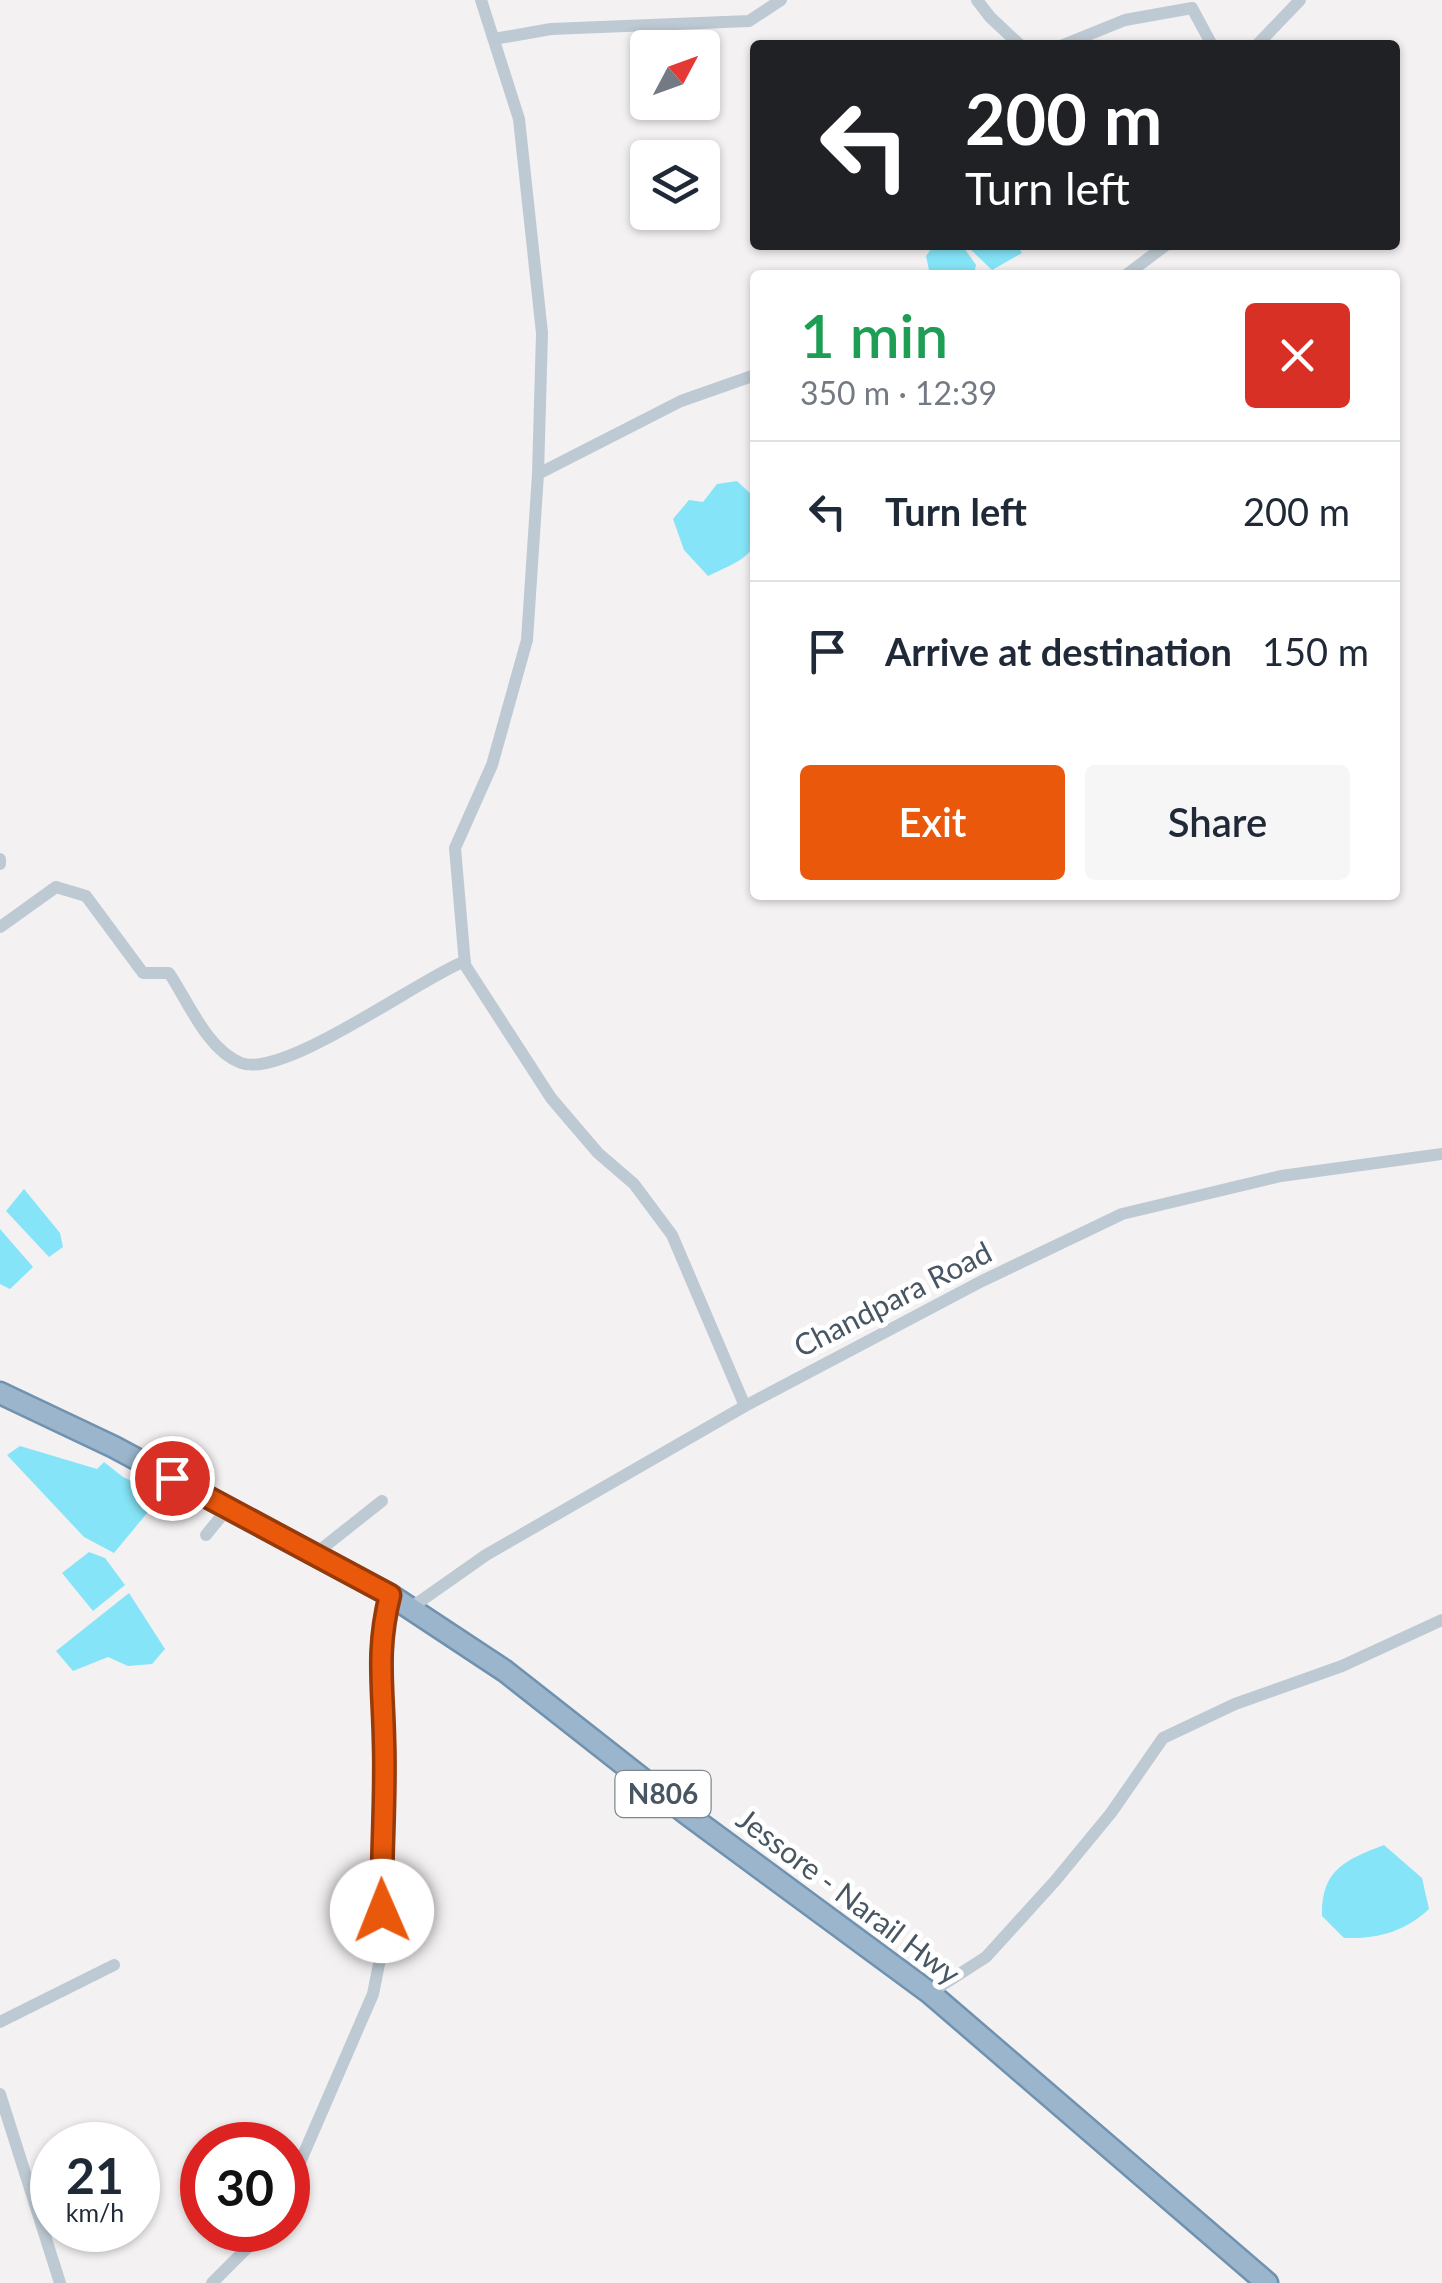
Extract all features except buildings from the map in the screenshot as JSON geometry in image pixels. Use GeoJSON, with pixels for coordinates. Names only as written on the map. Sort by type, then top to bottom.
{"type":"FeatureCollection","features":[{"type":"Feature","properties":{"kind":"highway","name":"Jessore - Narail Hwy"},"geometry":{"type":"LineString","coordinates":[[0,1392],[114,1447],[412,1607],[505,1671],[687,1814],[930,1994],[1267,2283]]}},
{"type":"Feature","properties":{"kind":"street"},"geometry":{"type":"LineString","coordinates":[[481,0],[519,119],[542,333],[528,640],[492,766],[454,848],[465,960],[551,1098],[598,1153],[634,1184],[659,1214],[672,1235],[745,1406]]}},
{"type":"Feature","properties":{"kind":"street"},"geometry":{"type":"LineString","coordinates":[[494,39],[551,30],[749,21],[782,0]]}},
{"type":"Feature","properties":{"kind":"street"},"geometry":{"type":"LineString","coordinates":[[977,0],[1015,40]]}},
{"type":"Feature","properties":{"kind":"street"},"geometry":{"type":"LineString","coordinates":[[1262,40],[1300,0]]}},
{"type":"Feature","properties":{"kind":"street"},"geometry":{"type":"LineString","coordinates":[[1075,40],[1125,20],[1192,8],[1209,40]]}},
{"type":"Feature","properties":{"kind":"street"},"geometry":{"type":"LineString","coordinates":[[1133,270],[1159,250]]}},
{"type":"Feature","properties":{"kind":"street"},"geometry":{"type":"LineString","coordinates":[[538,474],[681,401],[750,377]]}},
{"type":"Feature","properties":{"kind":"street"},"geometry":{"type":"LineString","coordinates":[[0,927],[56,887],[86,896],[143,974],[169,973],[214,1044],[242,1063],[265,1065],[335,1033],[465,960]]}},
{"type":"Feature","properties":{"kind":"street","name":"Chandpara Road"},"geometry":{"type":"LineString","coordinates":[[412,1607],[486,1555],[745,1406],[982,1281],[1122,1214],[1281,1176],[1442,1154]]}},
{"type":"Feature","properties":{"kind":"street"},"geometry":{"type":"LineString","coordinates":[[315,1554],[382,1501]]}},
{"type":"Feature","properties":{"kind":"street"},"geometry":{"type":"LineString","coordinates":[[206,1535],[228,1508]]}},
{"type":"Feature","properties":{"kind":"street"},"geometry":{"type":"LineString","coordinates":[[310,2139],[373,1994],[383,1944],[380,1634],[390,1595]]}},
{"type":"Feature","properties":{"kind":"street"},"geometry":{"type":"LineString","coordinates":[[930,1994],[986,1956],[1056,1880],[1112,1813],[1162,1738],[1235,1704],[1342,1666],[1442,1620]]}},
{"type":"Feature","properties":{"kind":"street"},"geometry":{"type":"LineString","coordinates":[[0,2022],[114,1965]]}},
{"type":"Feature","properties":{"kind":"street"},"geometry":{"type":"LineString","coordinates":[[0,2094],[60,2283]]}},
{"type":"Feature","properties":{"kind":"street"},"geometry":{"type":"LineString","coordinates":[[212,2283],[242,2252]]}},
{"type":"Feature","properties":{"kind":"water"},"geometry":{"type":"Polygon","coordinates":[[[930,250],[966,250],[976,265],[975,270],[929,270],[926,256],[930,250]]]}},
{"type":"Feature","properties":{"kind":"water"},"geometry":{"type":"Polygon","coordinates":[[[971,250],[1020,250],[1022,253],[992,270],[971,250]]]}},
{"type":"Feature","properties":{"kind":"water"},"geometry":{"type":"Polygon","coordinates":[[[737,481],[750,493],[750,550],[738,562],[708,576],[684,550],[673,519],[689,500],[703,502],[717,484],[737,481]]]}},
{"type":"Feature","properties":{"kind":"water"},"geometry":{"type":"Polygon","coordinates":[[[24,1189],[60,1233],[63,1247],[49,1257],[6,1211],[24,1189]]]}},
{"type":"Feature","properties":{"kind":"water"},"geometry":{"type":"Polygon","coordinates":[[[0,1229],[33,1267],[10,1289],[0,1284],[0,1229]]]}},
{"type":"Feature","properties":{"kind":"water"},"geometry":{"type":"Polygon","coordinates":[[[20,1446],[97,1469],[104,1462],[123,1477],[162,1495],[114,1553],[84,1537],[7,1455],[20,1446]]]}},
{"type":"Feature","properties":{"kind":"water"},"geometry":{"type":"Polygon","coordinates":[[[89,1552],[105,1558],[125,1585],[93,1611],[62,1573],[89,1552]]]}},
{"type":"Feature","properties":{"kind":"water"},"geometry":{"type":"Polygon","coordinates":[[[129,1593],[165,1649],[152,1664],[128,1666],[108,1657],[73,1671],[56,1651],[129,1593]]]}},
{"type":"Feature","properties":{"kind":"water"},"geometry":{"type":"Polygon","coordinates":[[[1384,1845],[1422,1878],[1429,1909],[1390,1932],[1344,1938],[1322,1916],[1326,1888],[1331,1877],[1347,1862],[1384,1845]]]}},
{"type":"Feature","properties":{"kind":"route"},"geometry":{"type":"LineString","coordinates":[[172,1478],[390,1595],[380,1634],[384,1742],[382,1911]]}}]}
